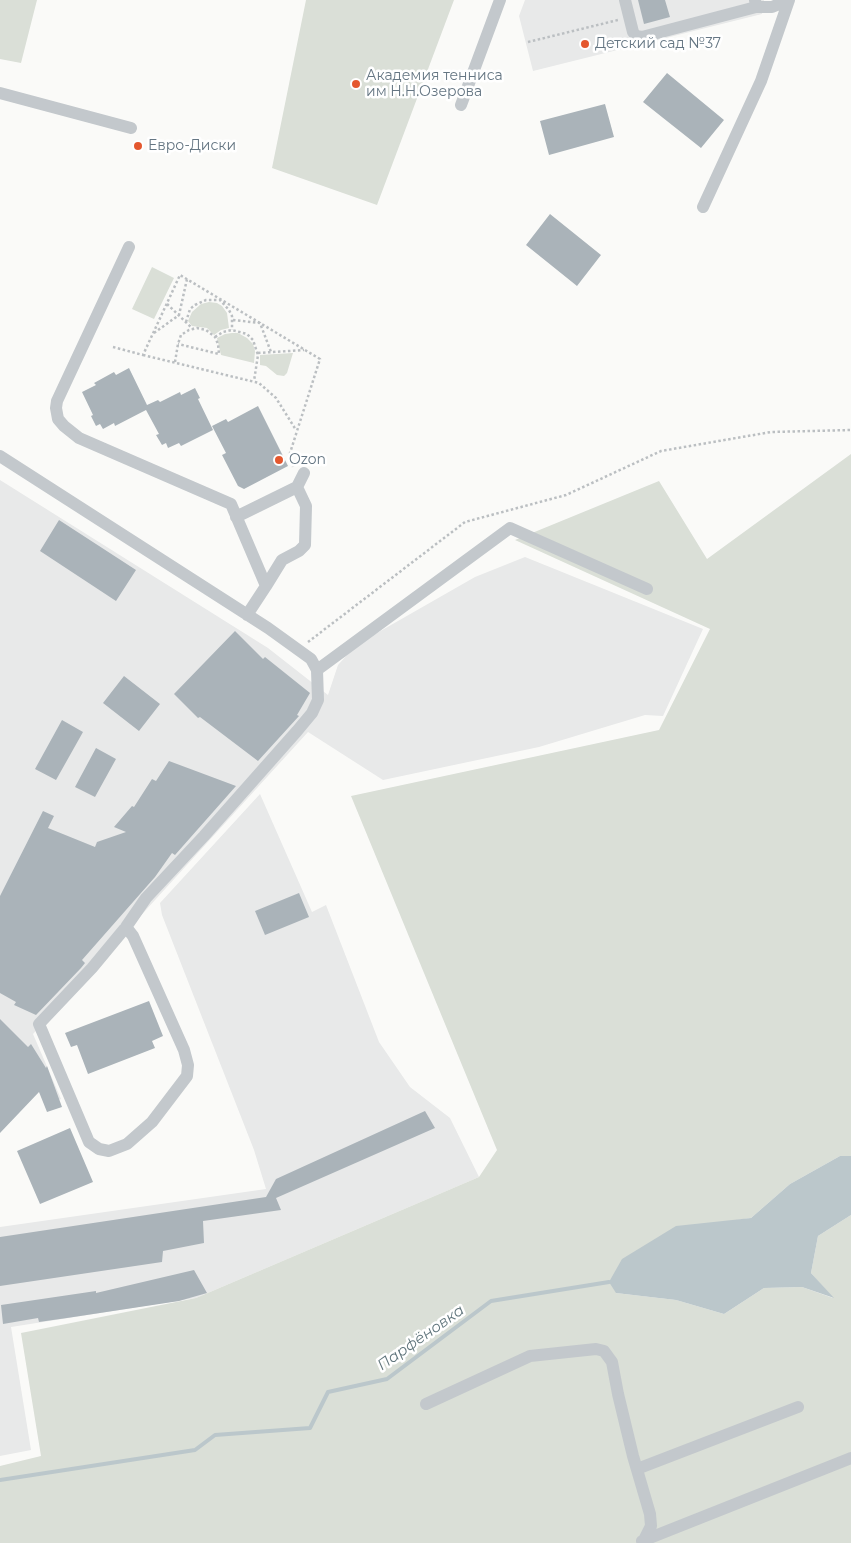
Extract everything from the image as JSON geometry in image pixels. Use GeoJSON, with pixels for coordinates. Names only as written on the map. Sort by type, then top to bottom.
{"type":"FeatureCollection","features":[{"type":"Feature","properties":{"kind":"street"},"geometry":{"type":"LineString","coordinates":[[461,105],[500,0]]}},
{"type":"Feature","properties":{"kind":"street"},"geometry":{"type":"LineString","coordinates":[[625,0],[633,32],[636,36],[642,37],[755,4],[772,7],[789,0]]}},
{"type":"Feature","properties":{"kind":"street"},"geometry":{"type":"LineString","coordinates":[[703,207],[762,81],[789,0]]}},
{"type":"Feature","properties":{"kind":"street"},"geometry":{"type":"LineString","coordinates":[[0,94],[131,128]]}},
{"type":"Feature","properties":{"kind":"street"},"geometry":{"type":"LineString","coordinates":[[129,246],[57,401],[58,419],[78,438],[231,504],[266,586]]}},
{"type":"Feature","properties":{"kind":"street"},"geometry":{"type":"LineString","coordinates":[[0,456],[248,615],[298,649],[310,659],[317,670],[318,700],[312,713],[204,836],[146,898],[126,927],[92,968],[39,1024],[89,1142],[99,1149],[109,1151],[127,1144],[152,1122],[187,1076],[188,1065],[184,1050],[133,936],[126,927]]}},
{"type":"Feature","properties":{"kind":"street"},"geometry":{"type":"LineString","coordinates":[[236,517],[297,487],[304,473]]}},
{"type":"Feature","properties":{"kind":"street"},"geometry":{"type":"LineString","coordinates":[[248,615],[282,560],[299,551],[305,545],[306,506],[297,487]]}},
{"type":"Feature","properties":{"kind":"street"},"geometry":{"type":"LineString","coordinates":[[317,670],[510,528],[647,589]]}},
{"type":"Feature","properties":{"kind":"street"},"geometry":{"type":"LineString","coordinates":[[426,1404],[530,1356],[596,1349],[604,1351],[612,1362],[618,1394],[650,1514],[651,1526],[642,1542]]}},
{"type":"Feature","properties":{"kind":"street"},"geometry":{"type":"LineString","coordinates":[[637,1468],[798,1407]]}},
{"type":"Feature","properties":{"kind":"street"},"geometry":{"type":"LineString","coordinates":[[642,1542],[851,1458]]}},
{"type":"Feature","properties":{"kind":"path"},"geometry":{"type":"LineString","coordinates":[[528,42],[629,18]]}},
{"type":"Feature","properties":{"kind":"path"},"geometry":{"type":"LineString","coordinates":[[143,354],[180,275],[320,359],[290,453]]}},
{"type":"Feature","properties":{"kind":"path"},"geometry":{"type":"LineString","coordinates":[[152,334],[179,315],[187,279]]}},
{"type":"Feature","properties":{"kind":"path"},"geometry":{"type":"LineString","coordinates":[[186,322],[190,309],[195,305],[206,300],[220,300],[229,310],[232,330]]}},
{"type":"Feature","properties":{"kind":"path"},"geometry":{"type":"LineString","coordinates":[[167,303],[193,329]]}},
{"type":"Feature","properties":{"kind":"path"},"geometry":{"type":"LineString","coordinates":[[232,320],[260,323]]}},
{"type":"Feature","properties":{"kind":"path"},"geometry":{"type":"LineString","coordinates":[[260,323],[271,352]]}},
{"type":"Feature","properties":{"kind":"path"},"geometry":{"type":"LineString","coordinates":[[175,362],[178,344],[181,335],[193,329],[206,330],[214,337],[218,344],[219,354],[178,344]]}},
{"type":"Feature","properties":{"kind":"path"},"geometry":{"type":"LineString","coordinates":[[214,337],[232,330],[247,334],[253,340],[258,353],[254,381]]}},
{"type":"Feature","properties":{"kind":"path"},"geometry":{"type":"LineString","coordinates":[[113,346],[260,383],[276,398],[297,431]]}},
{"type":"Feature","properties":{"kind":"path"},"geometry":{"type":"LineString","coordinates":[[258,353],[305,350]]}},
{"type":"Feature","properties":{"kind":"path"},"geometry":{"type":"LineString","coordinates":[[298,649],[465,522],[566,495],[661,451],[771,432],[851,430]]}},
{"type":"Feature","properties":{"kind":"shaded area"},"geometry":{"type":"Polygon","coordinates":[[[0,0],[37,0],[21,63],[0,59],[0,0]]]}},
{"type":"Feature","properties":{"kind":"shaded area","name":"Академия тенниса им Н.Н.Озерова"},"geometry":{"type":"Polygon","coordinates":[[[306,0],[454,0],[377,205],[272,168],[306,0]]]}},
{"type":"Feature","properties":{"kind":"shaded area","name":"Детский сад №37"},"geometry":{"type":"Polygon","coordinates":[[[525,0],[764,0],[762,14],[533,71],[519,16],[525,0]]]}},
{"type":"Feature","properties":{"kind":"shaded area"},"geometry":{"type":"Polygon","coordinates":[[[152,267],[174,278],[154,319],[132,309],[152,267]]]}},
{"type":"Feature","properties":{"kind":"shaded area"},"geometry":{"type":"Polygon","coordinates":[[[209,302],[222,306],[227,313],[229,328],[221,330],[214,335],[207,328],[192,326],[188,321],[192,312],[201,304],[209,302]]]}},
{"type":"Feature","properties":{"kind":"shaded area"},"geometry":{"type":"Polygon","coordinates":[[[238,333],[253,344],[255,351],[254,363],[221,355],[217,338],[238,333]]]}},
{"type":"Feature","properties":{"kind":"shaded area"},"geometry":{"type":"Polygon","coordinates":[[[293,353],[287,373],[284,376],[277,375],[266,366],[260,365],[260,355],[293,353]]]}},
{"type":"Feature","properties":{"kind":"shaded area"},"geometry":{"type":"Polygon","coordinates":[[[851,454],[851,1156],[840,1156],[790,1184],[751,1218],[716,1223],[616,1293],[676,1300],[724,1314],[764,1288],[802,1287],[833,1298],[811,1273],[818,1236],[851,1215],[851,1543],[0,1543],[0,1466],[41,1456],[21,1333],[196,1298],[479,1177],[497,1150],[351,796],[659,730],[710,629],[515,540],[659,481],[707,559],[851,454]]]}},
{"type":"Feature","properties":{"kind":"shaded area"},"geometry":{"type":"Polygon","coordinates":[[[0,480],[268,648],[328,695],[338,665],[356,645],[475,577],[525,557],[703,629],[663,716],[645,715],[539,747],[383,780],[308,732],[33,1034],[61,1099],[50,1103],[43,1082],[0,1128],[0,480]]]}},
{"type":"Feature","properties":{"kind":"shaded area"},"geometry":{"type":"Polygon","coordinates":[[[260,794],[312,912],[326,905],[379,1042],[410,1087],[450,1118],[479,1177],[196,1298],[11,1327],[31,1450],[0,1456],[0,1227],[266,1189],[254,1150],[162,915],[160,903],[260,794]]]}},
{"type":"Feature","properties":{"kind":"shaded area"},"geometry":{"type":"Polygon","coordinates":[[[840,1156],[851,1156],[851,1215],[818,1236],[811,1273],[834,1298],[802,1287],[764,1288],[724,1314],[676,1300],[616,1293],[609,1282],[622,1259],[676,1226],[751,1218],[790,1184],[840,1156]]]}},
{"type":"Feature","properties":{"kind":"building"},"geometry":{"type":"Polygon","coordinates":[[[638,0],[665,0],[670,17],[644,24],[638,0]]]}},
{"type":"Feature","properties":{"kind":"building"},"geometry":{"type":"Polygon","coordinates":[[[667,73],[724,120],[701,148],[643,102],[667,73]]]}},
{"type":"Feature","properties":{"kind":"building"},"geometry":{"type":"Polygon","coordinates":[[[605,104],[614,137],[549,155],[540,121],[605,104]]]}},
{"type":"Feature","properties":{"kind":"building"},"geometry":{"type":"Polygon","coordinates":[[[550,214],[601,255],[577,286],[526,245],[550,214]]]}},
{"type":"Feature","properties":{"kind":"building"},"geometry":{"type":"Polygon","coordinates":[[[129,368],[147,405],[158,400],[160,402],[180,392],[181,395],[195,388],[200,398],[198,399],[213,430],[181,446],[179,443],[168,448],[166,443],[162,445],[156,435],[159,434],[146,410],[115,426],[114,423],[103,429],[100,424],[96,426],[82,392],[114,372],[116,375],[129,368]]]}},
{"type":"Feature","properties":{"kind":"building"},"geometry":{"type":"Polygon","coordinates":[[[258,406],[288,466],[244,489],[238,486],[222,455],[226,453],[212,426],[226,419],[228,422],[258,406]]]}},
{"type":"Feature","properties":{"kind":"building"},"geometry":{"type":"Polygon","coordinates":[[[59,520],[136,570],[116,601],[40,551],[59,520]]]}},
{"type":"Feature","properties":{"kind":"building"},"geometry":{"type":"Polygon","coordinates":[[[235,631],[263,659],[265,657],[310,693],[297,715],[299,716],[258,761],[200,717],[198,718],[174,694],[235,631]]]}},
{"type":"Feature","properties":{"kind":"building"},"geometry":{"type":"Polygon","coordinates":[[[124,676],[160,704],[139,731],[103,703],[124,676]]]}},
{"type":"Feature","properties":{"kind":"building"},"geometry":{"type":"Polygon","coordinates":[[[62,720],[83,732],[56,780],[35,769],[62,720]]]}},
{"type":"Feature","properties":{"kind":"building"},"geometry":{"type":"Polygon","coordinates":[[[96,748],[116,759],[95,797],[75,787],[96,748]]]}},
{"type":"Feature","properties":{"kind":"building"},"geometry":{"type":"Polygon","coordinates":[[[169,761],[236,786],[175,855],[172,853],[155,877],[82,960],[85,963],[81,968],[36,1015],[14,1005],[16,1002],[0,993],[0,896],[43,811],[54,816],[48,828],[95,847],[97,842],[126,832],[114,827],[132,806],[134,807],[152,779],[156,781],[169,761]]]}},
{"type":"Feature","properties":{"kind":"building"},"geometry":{"type":"Polygon","coordinates":[[[299,893],[309,917],[265,935],[255,911],[299,893]]]}},
{"type":"Feature","properties":{"kind":"building"},"geometry":{"type":"Polygon","coordinates":[[[149,1001],[163,1036],[152,1041],[155,1048],[88,1074],[77,1045],[71,1047],[65,1033],[149,1001]]]}},
{"type":"Feature","properties":{"kind":"building"},"geometry":{"type":"Polygon","coordinates":[[[0,1019],[28,1047],[31,1044],[46,1068],[47,1066],[62,1107],[47,1112],[39,1092],[0,1133],[0,1019]]]}},
{"type":"Feature","properties":{"kind":"building"},"geometry":{"type":"Polygon","coordinates":[[[425,1111],[435,1128],[276,1198],[281,1210],[203,1221],[204,1243],[163,1251],[162,1262],[0,1286],[0,1237],[266,1197],[276,1179],[425,1111]]]}},
{"type":"Feature","properties":{"kind":"building"},"geometry":{"type":"Polygon","coordinates":[[[70,1128],[93,1182],[40,1204],[17,1151],[70,1128]]]}},
{"type":"Feature","properties":{"kind":"building"},"geometry":{"type":"Polygon","coordinates":[[[194,1270],[207,1293],[179,1301],[39,1322],[38,1318],[3,1324],[1,1305],[96,1291],[96,1293],[194,1270]]]}},
{"type":"Feature","properties":{"kind":"waterway","name":"Парфёновка"},"geometry":{"type":"LineString","coordinates":[[0,1480],[195,1450],[215,1435],[310,1428],[328,1392],[387,1379],[491,1301],[609,1282]]}},
{"type":"Feature","properties":{"kind":"place","name":"Детский сад №37"},"geometry":{"type":"Point","coordinates":[585,44]}},
{"type":"Feature","properties":{"kind":"place","name":"Академия тенниса им Н.Н.Озерова"},"geometry":{"type":"Point","coordinates":[356,84]}},
{"type":"Feature","properties":{"kind":"place","name":"Евро-Диски"},"geometry":{"type":"Point","coordinates":[138,146]}},
{"type":"Feature","properties":{"kind":"place","name":"Ozon"},"geometry":{"type":"Point","coordinates":[279,460]}}]}
